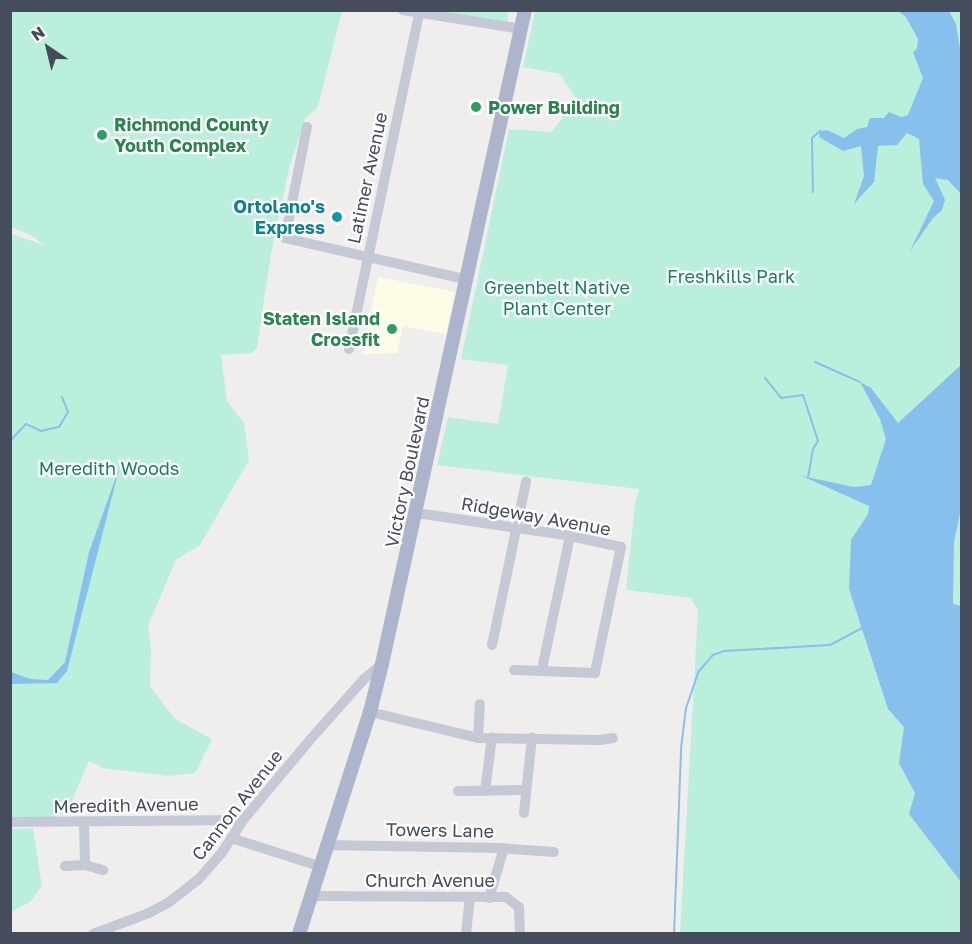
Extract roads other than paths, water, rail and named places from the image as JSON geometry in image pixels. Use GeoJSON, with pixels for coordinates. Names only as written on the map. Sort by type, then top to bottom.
{"type":"FeatureCollection","features":[{"type":"Feature","properties":{"kind":"main road","name":"Victory Boulevard"},"geometry":{"type":"LineString","coordinates":[[299,933],[370,712],[382,664],[468,280],[525,10]]}},
{"type":"Feature","properties":{"kind":"street"},"geometry":{"type":"LineString","coordinates":[[403,10],[521,30]]}},
{"type":"Feature","properties":{"kind":"street","name":"Latimer Avenue"},"geometry":{"type":"LineString","coordinates":[[349,349],[419,14]]}},
{"type":"Feature","properties":{"kind":"street"},"geometry":{"type":"LineString","coordinates":[[308,128],[285,238],[368,255],[468,280]]}},
{"type":"Feature","properties":{"kind":"street"},"geometry":{"type":"LineString","coordinates":[[492,645],[526,482]]}},
{"type":"Feature","properties":{"kind":"street","name":"Ridgeway Avenue"},"geometry":{"type":"LineString","coordinates":[[417,513],[570,536],[621,547],[594,673],[542,669],[514,670]]}},
{"type":"Feature","properties":{"kind":"street"},"geometry":{"type":"LineString","coordinates":[[542,669],[570,536]]}},
{"type":"Feature","properties":{"kind":"street","name":"Cannon Avenue"},"geometry":{"type":"LineString","coordinates":[[93,933],[149,913],[168,903],[199,879],[243,820],[352,692],[382,664]]}},
{"type":"Feature","properties":{"kind":"street"},"geometry":{"type":"LineString","coordinates":[[478,738],[480,704]]}},
{"type":"Feature","properties":{"kind":"street"},"geometry":{"type":"LineString","coordinates":[[370,712],[478,738],[532,737],[600,741],[613,738]]}},
{"type":"Feature","properties":{"kind":"street"},"geometry":{"type":"LineString","coordinates":[[485,791],[492,737]]}},
{"type":"Feature","properties":{"kind":"street"},"geometry":{"type":"LineString","coordinates":[[524,813],[532,737]]}},
{"type":"Feature","properties":{"kind":"street"},"geometry":{"type":"LineString","coordinates":[[458,791],[526,790]]}},
{"type":"Feature","properties":{"kind":"street","name":"Meredith Avenue"},"geometry":{"type":"LineString","coordinates":[[10,822],[243,820]]}},
{"type":"Feature","properties":{"kind":"street"},"geometry":{"type":"LineString","coordinates":[[84,822],[85,865]]}},
{"type":"Feature","properties":{"kind":"street"},"geometry":{"type":"LineString","coordinates":[[231,838],[319,866]]}},
{"type":"Feature","properties":{"kind":"street","name":"Towers Lane"},"geometry":{"type":"LineString","coordinates":[[326,845],[504,848],[554,852]]}},
{"type":"Feature","properties":{"kind":"street"},"geometry":{"type":"LineString","coordinates":[[489,898],[504,848]]}},
{"type":"Feature","properties":{"kind":"street"},"geometry":{"type":"LineString","coordinates":[[65,866],[85,865],[103,870]]}},
{"type":"Feature","properties":{"kind":"street","name":"Church Avenue"},"geometry":{"type":"LineString","coordinates":[[310,896],[506,897],[516,902],[521,912],[520,933]]}},
{"type":"Feature","properties":{"kind":"street"},"geometry":{"type":"LineString","coordinates":[[466,933],[470,898]]}},
{"type":"Feature","properties":{"kind":"water"},"geometry":{"type":"Polygon","coordinates":[[[898,11],[949,11],[956,24],[961,55],[961,194],[948,180],[935,178],[945,200],[942,210],[933,218],[910,251],[934,201],[923,184],[919,139],[907,133],[897,145],[878,146],[874,182],[854,204],[864,176],[861,146],[843,151],[819,137],[820,131],[827,130],[844,138],[857,129],[867,127],[870,118],[884,118],[889,112],[901,117],[908,115],[923,78],[913,52],[917,49],[918,39],[906,17],[898,11]]]}},
{"type":"Feature","properties":{"kind":"water"},"geometry":{"type":"Polygon","coordinates":[[[961,365],[962,504],[954,542],[953,604],[962,606],[961,882],[909,814],[915,793],[899,763],[904,727],[888,709],[849,589],[851,540],[868,514],[869,506],[802,476],[854,487],[871,485],[886,439],[880,419],[860,382],[871,388],[898,423],[961,365]]]}},
{"type":"Feature","properties":{"kind":"water"},"geometry":{"type":"Polygon","coordinates":[[[120,466],[67,671],[57,683],[11,684],[11,672],[30,679],[48,680],[65,662],[89,552],[120,466]]]}},
{"type":"Feature","properties":{"kind":"waterway"},"geometry":{"type":"LineString","coordinates":[[813,192],[812,138],[820,131]]}},
{"type":"Feature","properties":{"kind":"waterway"},"geometry":{"type":"LineString","coordinates":[[815,362],[860,382]]}},
{"type":"Feature","properties":{"kind":"waterway"},"geometry":{"type":"LineString","coordinates":[[765,378],[781,398],[803,395],[818,441],[813,449],[808,477]]}},
{"type":"Feature","properties":{"kind":"waterway"},"geometry":{"type":"LineString","coordinates":[[10,441],[26,424],[41,431],[59,427],[68,412],[62,397]]}},
{"type":"Feature","properties":{"kind":"waterway"},"geometry":{"type":"LineString","coordinates":[[674,934],[681,748],[686,708],[699,671],[713,655],[724,651],[830,645],[862,628]]}},
{"type":"Feature","properties":{"kind":"place","name":"Power Building"},"geometry":{"type":"Point","coordinates":[476,107]}},
{"type":"Feature","properties":{"kind":"place","name":"Richmond County Youth Complex"},"geometry":{"type":"Point","coordinates":[102,135]}},
{"type":"Feature","properties":{"kind":"place","name":"Ortolano's Express"},"geometry":{"type":"Point","coordinates":[337,217]}},
{"type":"Feature","properties":{"kind":"place","name":"Staten Island Crossfit"},"geometry":{"type":"Point","coordinates":[392,329]}},
{"type":"Feature","properties":{"kind":"park label","name":"Freshkills Park"},"geometry":{"type":"Point","coordinates":[731,276]}},
{"type":"Feature","properties":{"kind":"park label","name":"Greenbelt Native Plant Center"},"geometry":{"type":"Point","coordinates":[557,298]}},
{"type":"Feature","properties":{"kind":"park label","name":"Meredith Woods"},"geometry":{"type":"Point","coordinates":[109,468]}}]}
